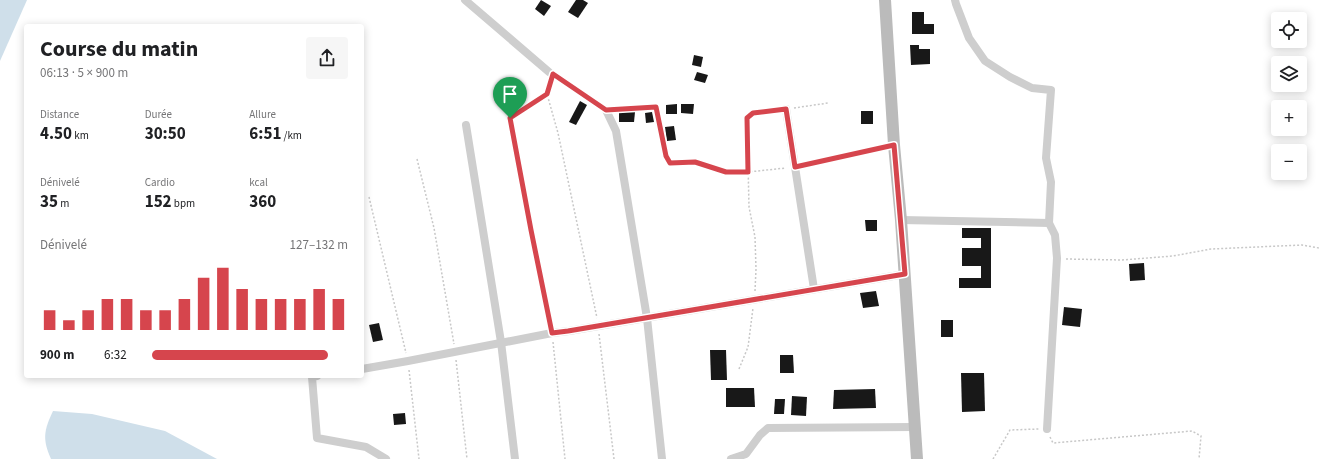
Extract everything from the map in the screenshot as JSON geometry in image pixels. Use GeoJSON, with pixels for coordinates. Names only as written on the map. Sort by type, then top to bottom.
{"type":"FeatureCollection","features":[{"type":"Feature","properties":{"kind":"main road"},"geometry":{"type":"LineString","coordinates":[[885,0],[917,459]]}},
{"type":"Feature","properties":{"kind":"street"},"geometry":{"type":"LineString","coordinates":[[955,0],[969,38],[985,61],[1010,77],[1032,88],[1051,90],[1046,158],[1051,182],[1050,224],[1055,235],[1057,258],[1047,429]]}},
{"type":"Feature","properties":{"kind":"street"},"geometry":{"type":"LineString","coordinates":[[469,1],[549,72]]}},
{"type":"Feature","properties":{"kind":"street"},"geometry":{"type":"LineString","coordinates":[[786,109],[814,289]]}},
{"type":"Feature","properties":{"kind":"street"},"geometry":{"type":"LineString","coordinates":[[606,110],[616,131],[647,318],[662,459]]}},
{"type":"Feature","properties":{"kind":"street"},"geometry":{"type":"LineString","coordinates":[[466,125],[501,342],[515,459]]}},
{"type":"Feature","properties":{"kind":"street"},"geometry":{"type":"LineString","coordinates":[[901,220],[1050,224]]}},
{"type":"Feature","properties":{"kind":"street"},"geometry":{"type":"LineString","coordinates":[[364,369],[552,333],[905,274]]}},
{"type":"Feature","properties":{"kind":"street"},"geometry":{"type":"LineString","coordinates":[[313,378],[317,438],[366,447],[386,459]]}},
{"type":"Feature","properties":{"kind":"street"},"geometry":{"type":"LineString","coordinates":[[731,459],[746,454],[760,435],[768,428],[915,427]]}},
{"type":"Feature","properties":{"kind":"path"},"geometry":{"type":"LineString","coordinates":[[614,459],[598,326],[558,133],[547,94],[553,74],[606,110],[656,107],[666,156],[670,163],[695,162],[726,172],[748,172],[795,167],[894,145]]}},
{"type":"Feature","properties":{"kind":"path"},"geometry":{"type":"LineString","coordinates":[[547,94],[510,118],[552,333],[565,459]]}},
{"type":"Feature","properties":{"kind":"path"},"geometry":{"type":"LineString","coordinates":[[739,369],[748,347],[751,315],[755,300],[756,269],[755,237],[749,207],[747,118],[753,113],[828,103]]}},
{"type":"Feature","properties":{"kind":"path"},"geometry":{"type":"LineString","coordinates":[[417,159],[434,228],[455,352],[467,459]]}},
{"type":"Feature","properties":{"kind":"path"},"geometry":{"type":"LineString","coordinates":[[369,197],[408,361],[419,459]]}},
{"type":"Feature","properties":{"kind":"path"},"geometry":{"type":"LineString","coordinates":[[1057,258],[1122,260],[1173,256],[1224,248],[1302,245],[1319,248]]}},
{"type":"Feature","properties":{"kind":"path"},"geometry":{"type":"LineString","coordinates":[[994,459],[1010,430],[1047,429],[1053,443],[1192,431],[1201,436],[1199,459]]}},
{"type":"Feature","properties":{"kind":"shaded area"},"geometry":{"type":"Polygon","coordinates":[[[0,0],[27,0],[0,61],[0,0]]]}},
{"type":"Feature","properties":{"kind":"shaded area"},"geometry":{"type":"Polygon","coordinates":[[[53,411],[92,414],[165,431],[217,459],[51,459],[46,446],[45,435],[53,411]]]}},
{"type":"Feature","properties":{"kind":"building"},"geometry":{"type":"Polygon","coordinates":[[[541,0],[551,6],[544,16],[535,9],[541,0]]]}},
{"type":"Feature","properties":{"kind":"building"},"geometry":{"type":"Polygon","coordinates":[[[576,0],[583,0],[588,3],[578,18],[568,12],[576,0]]]}},
{"type":"Feature","properties":{"kind":"building"},"geometry":{"type":"Polygon","coordinates":[[[912,12],[924,12],[924,24],[934,24],[934,34],[912,34],[912,12]]]}},
{"type":"Feature","properties":{"kind":"building"},"geometry":{"type":"Polygon","coordinates":[[[910,45],[919,45],[919,49],[930,49],[930,64],[911,65],[910,45]]]}},
{"type":"Feature","properties":{"kind":"building"},"geometry":{"type":"Polygon","coordinates":[[[694,55],[703,57],[701,67],[692,65],[694,55]]]}},
{"type":"Feature","properties":{"kind":"building"},"geometry":{"type":"Polygon","coordinates":[[[697,72],[708,75],[705,83],[694,80],[697,72]]]}},
{"type":"Feature","properties":{"kind":"building"},"geometry":{"type":"Polygon","coordinates":[[[580,101],[587,105],[576,125],[569,122],[580,101]]]}},
{"type":"Feature","properties":{"kind":"building"},"geometry":{"type":"Polygon","coordinates":[[[677,104],[677,114],[666,114],[666,105],[677,104]]]}},
{"type":"Feature","properties":{"kind":"building"},"geometry":{"type":"Polygon","coordinates":[[[681,104],[694,104],[693,114],[681,113],[681,104]]]}},
{"type":"Feature","properties":{"kind":"building"},"geometry":{"type":"Polygon","coordinates":[[[861,111],[873,111],[873,124],[861,124],[861,111]]]}},
{"type":"Feature","properties":{"kind":"building"},"geometry":{"type":"Polygon","coordinates":[[[619,112],[635,112],[634,122],[619,122],[619,112]]]}},
{"type":"Feature","properties":{"kind":"building"},"geometry":{"type":"Polygon","coordinates":[[[652,112],[654,122],[646,123],[645,113],[652,112]]]}},
{"type":"Feature","properties":{"kind":"building"},"geometry":{"type":"Polygon","coordinates":[[[674,126],[676,140],[667,141],[665,127],[674,126]]]}},
{"type":"Feature","properties":{"kind":"building"},"geometry":{"type":"Polygon","coordinates":[[[865,220],[877,220],[877,231],[866,231],[865,220]]]}},
{"type":"Feature","properties":{"kind":"building"},"geometry":{"type":"Polygon","coordinates":[[[962,228],[991,228],[991,288],[959,288],[959,278],[981,278],[981,266],[962,266],[962,248],[981,248],[981,238],[962,238],[962,228]]]}},
{"type":"Feature","properties":{"kind":"building"},"geometry":{"type":"Polygon","coordinates":[[[1144,263],[1145,280],[1130,281],[1129,264],[1144,263]]]}},
{"type":"Feature","properties":{"kind":"building"},"geometry":{"type":"Polygon","coordinates":[[[876,291],[879,306],[863,308],[860,293],[876,291]]]}},
{"type":"Feature","properties":{"kind":"building"},"geometry":{"type":"Polygon","coordinates":[[[1064,307],[1082,309],[1080,327],[1062,325],[1064,307]]]}},
{"type":"Feature","properties":{"kind":"building"},"geometry":{"type":"Polygon","coordinates":[[[941,320],[953,320],[953,337],[941,337],[941,320]]]}},
{"type":"Feature","properties":{"kind":"building"},"geometry":{"type":"Polygon","coordinates":[[[379,323],[383,340],[373,342],[369,325],[379,323]]]}},
{"type":"Feature","properties":{"kind":"building"},"geometry":{"type":"Polygon","coordinates":[[[710,350],[726,350],[727,380],[711,380],[710,350]]]}},
{"type":"Feature","properties":{"kind":"building"},"geometry":{"type":"Polygon","coordinates":[[[780,355],[793,355],[794,373],[780,373],[780,355]]]}},
{"type":"Feature","properties":{"kind":"building"},"geometry":{"type":"Polygon","coordinates":[[[961,373],[984,373],[985,411],[962,412],[961,373]]]}},
{"type":"Feature","properties":{"kind":"building"},"geometry":{"type":"Polygon","coordinates":[[[726,388],[754,388],[755,407],[726,407],[726,388]]]}},
{"type":"Feature","properties":{"kind":"building"},"geometry":{"type":"Polygon","coordinates":[[[875,389],[876,408],[833,409],[834,390],[875,389]]]}},
{"type":"Feature","properties":{"kind":"building"},"geometry":{"type":"Polygon","coordinates":[[[792,396],[807,397],[806,416],[791,415],[792,396]]]}},
{"type":"Feature","properties":{"kind":"building"},"geometry":{"type":"Polygon","coordinates":[[[775,399],[785,399],[784,414],[774,414],[775,399]]]}},
{"type":"Feature","properties":{"kind":"building"},"geometry":{"type":"Polygon","coordinates":[[[405,413],[406,424],[394,425],[393,414],[405,413]]]}},
{"type":"Feature","properties":{"kind":"route"},"geometry":{"type":"LineString","coordinates":[[553,74],[606,110],[656,107],[666,156],[670,163],[695,162],[726,172],[748,172],[747,118],[753,113],[786,109],[795,167],[894,145],[905,274],[552,333],[510,118],[547,94],[553,74]]}}]}
